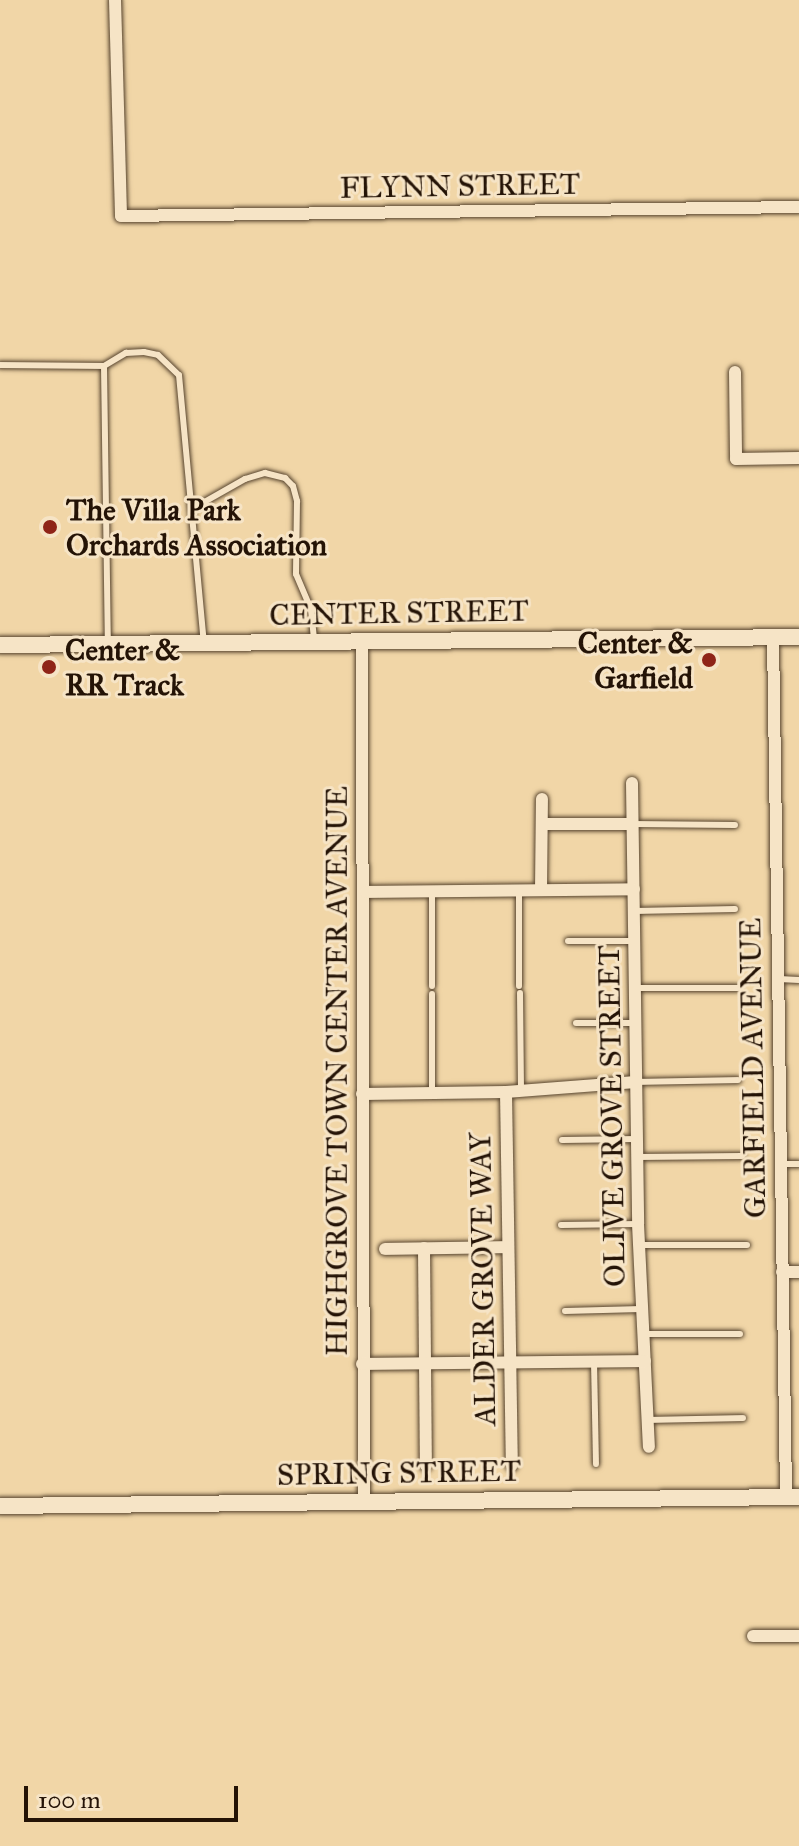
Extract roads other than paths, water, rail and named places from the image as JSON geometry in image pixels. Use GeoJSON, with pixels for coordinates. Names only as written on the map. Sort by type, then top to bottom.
{"type":"FeatureCollection","features":[{"type":"Feature","properties":{"kind":"main road","name":"CENTER STREET"},"geometry":{"type":"LineString","coordinates":[[0,645],[799,637]]}},
{"type":"Feature","properties":{"kind":"main road","name":"SPRING STREET"},"geometry":{"type":"LineString","coordinates":[[0,1506],[793,1497]]}},
{"type":"Feature","properties":{"kind":"street","name":"FLYNN STREET"},"geometry":{"type":"LineString","coordinates":[[115,0],[121,216],[799,207]]}},
{"type":"Feature","properties":{"kind":"street"},"geometry":{"type":"LineString","coordinates":[[735,372],[736,459],[799,458]]}},
{"type":"Feature","properties":{"kind":"street","name":"GARFIELD AVENUE"},"geometry":{"type":"LineString","coordinates":[[773,637],[782,1272],[793,1497]]}},
{"type":"Feature","properties":{"kind":"street","name":"HIGHGROVE TOWN CENTER AVENUE"},"geometry":{"type":"LineString","coordinates":[[362,641],[366,892],[362,1094],[364,1502]]}},
{"type":"Feature","properties":{"kind":"street","name":"OLIVE GROVE STREET"},"geometry":{"type":"LineString","coordinates":[[632,783],[638,1224],[649,1447]]}},
{"type":"Feature","properties":{"kind":"street"},"geometry":{"type":"LineString","coordinates":[[541,890],[542,799]]}},
{"type":"Feature","properties":{"kind":"street"},"geometry":{"type":"LineString","coordinates":[[542,824],[632,824]]}},
{"type":"Feature","properties":{"kind":"street"},"geometry":{"type":"LineString","coordinates":[[366,892],[634,889]]}},
{"type":"Feature","properties":{"kind":"street"},"geometry":{"type":"LineString","coordinates":[[362,1094],[506,1092],[636,1082]]}},
{"type":"Feature","properties":{"kind":"street","name":"ALDER GROVE WAY"},"geometry":{"type":"LineString","coordinates":[[506,1092],[512,1465]]}},
{"type":"Feature","properties":{"kind":"street"},"geometry":{"type":"LineString","coordinates":[[385,1249],[508,1247]]}},
{"type":"Feature","properties":{"kind":"street"},"geometry":{"type":"LineString","coordinates":[[424,1248],[426,1465]]}},
{"type":"Feature","properties":{"kind":"street"},"geometry":{"type":"LineString","coordinates":[[782,1272],[799,1272]]}},
{"type":"Feature","properties":{"kind":"street"},"geometry":{"type":"LineString","coordinates":[[362,1364],[645,1361]]}},
{"type":"Feature","properties":{"kind":"street"},"geometry":{"type":"LineString","coordinates":[[753,1636],[799,1636]]}},
{"type":"Feature","properties":{"kind":"lane"},"geometry":{"type":"LineString","coordinates":[[0,365],[104,366],[126,353],[144,352],[158,355],[179,375],[203,602],[204,643]]}},
{"type":"Feature","properties":{"kind":"lane"},"geometry":{"type":"LineString","coordinates":[[104,366],[108,644]]}},
{"type":"Feature","properties":{"kind":"lane"},"geometry":{"type":"LineString","coordinates":[[192,509],[245,479],[265,473],[285,478],[293,486],[297,501],[296,574],[311,610],[314,642]]}},
{"type":"Feature","properties":{"kind":"lane"},"geometry":{"type":"LineString","coordinates":[[632,824],[735,825]]}},
{"type":"Feature","properties":{"kind":"lane"},"geometry":{"type":"LineString","coordinates":[[519,890],[521,1091]]}},
{"type":"Feature","properties":{"kind":"lane"},"geometry":{"type":"LineString","coordinates":[[432,891],[432,1093]]}},
{"type":"Feature","properties":{"kind":"lane"},"geometry":{"type":"LineString","coordinates":[[634,911],[735,909]]}},
{"type":"Feature","properties":{"kind":"lane"},"geometry":{"type":"LineString","coordinates":[[568,941],[635,941]]}},
{"type":"Feature","properties":{"kind":"lane"},"geometry":{"type":"LineString","coordinates":[[777,979],[799,980]]}},
{"type":"Feature","properties":{"kind":"lane"},"geometry":{"type":"LineString","coordinates":[[635,988],[738,988]]}},
{"type":"Feature","properties":{"kind":"lane"},"geometry":{"type":"LineString","coordinates":[[576,1023],[635,1023]]}},
{"type":"Feature","properties":{"kind":"lane"},"geometry":{"type":"LineString","coordinates":[[636,1082],[738,1080]]}},
{"type":"Feature","properties":{"kind":"lane"},"geometry":{"type":"LineString","coordinates":[[562,1140],[637,1139]]}},
{"type":"Feature","properties":{"kind":"lane"},"geometry":{"type":"LineString","coordinates":[[637,1157],[742,1156]]}},
{"type":"Feature","properties":{"kind":"lane"},"geometry":{"type":"LineString","coordinates":[[780,1164],[799,1164]]}},
{"type":"Feature","properties":{"kind":"lane"},"geometry":{"type":"LineString","coordinates":[[561,1225],[638,1224]]}},
{"type":"Feature","properties":{"kind":"lane"},"geometry":{"type":"LineString","coordinates":[[639,1245],[747,1245]]}},
{"type":"Feature","properties":{"kind":"lane"},"geometry":{"type":"LineString","coordinates":[[565,1311],[641,1309]]}},
{"type":"Feature","properties":{"kind":"lane"},"geometry":{"type":"LineString","coordinates":[[644,1334],[740,1334]]}},
{"type":"Feature","properties":{"kind":"lane"},"geometry":{"type":"LineString","coordinates":[[594,1361],[596,1464]]}},
{"type":"Feature","properties":{"kind":"lane"},"geometry":{"type":"LineString","coordinates":[[649,1420],[743,1418]]}},
{"type":"Feature","properties":{"kind":"place","name":"The Villa Park Orchards Association"},"geometry":{"type":"Point","coordinates":[50,527]}},
{"type":"Feature","properties":{"kind":"place","name":"Center & Garfield"},"geometry":{"type":"Point","coordinates":[709,660]}},
{"type":"Feature","properties":{"kind":"place","name":"Center & RR Track"},"geometry":{"type":"Point","coordinates":[49,667]}}]}
